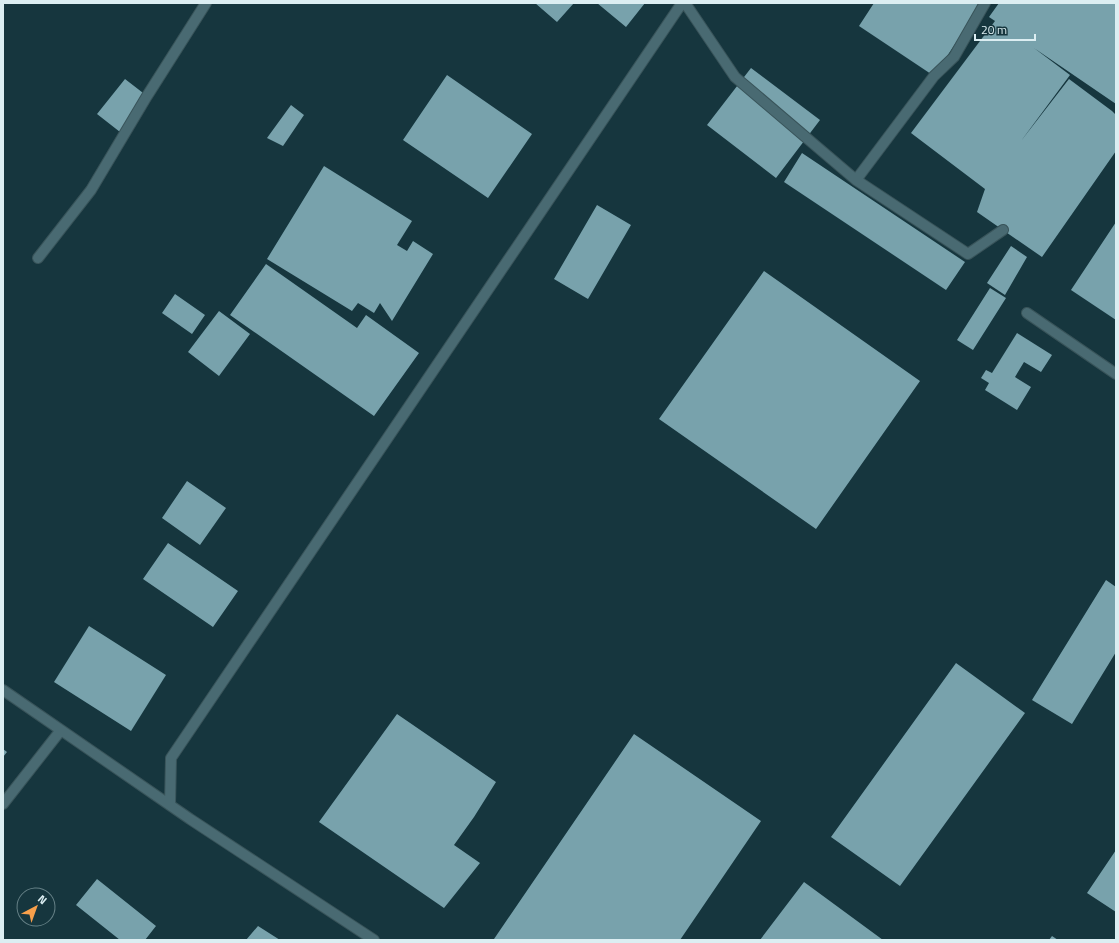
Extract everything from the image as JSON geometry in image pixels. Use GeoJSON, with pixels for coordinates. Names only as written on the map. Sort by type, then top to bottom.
{"type":"FeatureCollection","features":[{"type":"Feature","properties":{"kind":"street"},"geometry":{"type":"LineString","coordinates":[[38,258],[91,190],[147,96],[206,3]]}},
{"type":"Feature","properties":{"kind":"street"},"geometry":{"type":"LineString","coordinates":[[170,805],[171,758],[683,3],[735,78],[856,180],[968,254],[1003,230]]}},
{"type":"Feature","properties":{"kind":"street"},"geometry":{"type":"LineString","coordinates":[[856,180],[934,76],[954,57],[985,3]]}},
{"type":"Feature","properties":{"kind":"street"},"geometry":{"type":"LineString","coordinates":[[1027,313],[1116,374]]}},
{"type":"Feature","properties":{"kind":"street"},"geometry":{"type":"LineString","coordinates":[[3,690],[170,805],[374,940]]}},
{"type":"Feature","properties":{"kind":"street"},"geometry":{"type":"LineString","coordinates":[[3,804],[61,730]]}},
{"type":"Feature","properties":{"kind":"building"},"geometry":{"type":"Polygon","coordinates":[[[535,3],[574,3],[557,22],[535,3]]]}},
{"type":"Feature","properties":{"kind":"building"},"geometry":{"type":"Polygon","coordinates":[[[597,3],[645,3],[626,27],[597,3]]]}},
{"type":"Feature","properties":{"kind":"building"},"geometry":{"type":"Polygon","coordinates":[[[874,3],[982,3],[934,76],[859,26],[874,3]]]}},
{"type":"Feature","properties":{"kind":"building"},"geometry":{"type":"Polygon","coordinates":[[[999,3],[1116,3],[1116,104],[1034,48],[1070,75],[1021,141],[1069,79],[1116,115],[1116,151],[1042,257],[977,212],[985,189],[911,133],[995,21],[989,17],[999,3]]]}},
{"type":"Feature","properties":{"kind":"building"},"geometry":{"type":"Polygon","coordinates":[[[751,68],[820,120],[776,178],[707,125],[751,68]]]}},
{"type":"Feature","properties":{"kind":"building"},"geometry":{"type":"Polygon","coordinates":[[[447,75],[532,134],[488,198],[403,140],[447,75]]]}},
{"type":"Feature","properties":{"kind":"building"},"geometry":{"type":"Polygon","coordinates":[[[125,79],[147,96],[120,132],[97,114],[125,79]]]}},
{"type":"Feature","properties":{"kind":"building"},"geometry":{"type":"Polygon","coordinates":[[[291,105],[304,115],[283,146],[267,138],[291,105]]]}},
{"type":"Feature","properties":{"kind":"building"},"geometry":{"type":"Polygon","coordinates":[[[802,153],[965,262],[946,290],[784,182],[802,153]]]}},
{"type":"Feature","properties":{"kind":"building"},"geometry":{"type":"Polygon","coordinates":[[[324,166],[412,221],[397,245],[407,251],[413,241],[433,254],[392,321],[380,303],[374,313],[358,303],[352,311],[267,259],[324,166]]]}},
{"type":"Feature","properties":{"kind":"building"},"geometry":{"type":"Polygon","coordinates":[[[597,205],[631,225],[588,299],[554,279],[597,205]]]}},
{"type":"Feature","properties":{"kind":"building"},"geometry":{"type":"Polygon","coordinates":[[[1116,222],[1116,320],[1071,290],[1116,222]]]}},
{"type":"Feature","properties":{"kind":"building"},"geometry":{"type":"Polygon","coordinates":[[[1011,246],[1027,257],[1005,295],[987,283],[1011,246]]]}},
{"type":"Feature","properties":{"kind":"building"},"geometry":{"type":"Polygon","coordinates":[[[266,264],[357,328],[366,315],[419,353],[374,416],[230,315],[266,264]]]}},
{"type":"Feature","properties":{"kind":"building"},"geometry":{"type":"Polygon","coordinates":[[[764,271],[920,381],[816,529],[659,419],[764,271]]]}},
{"type":"Feature","properties":{"kind":"building"},"geometry":{"type":"Polygon","coordinates":[[[990,288],[1006,298],[973,350],[957,340],[990,288]]]}},
{"type":"Feature","properties":{"kind":"building"},"geometry":{"type":"Polygon","coordinates":[[[175,294],[205,315],[192,334],[162,313],[175,294]]]}},
{"type":"Feature","properties":{"kind":"building"},"geometry":{"type":"Polygon","coordinates":[[[219,311],[250,334],[219,376],[188,352],[219,311]]]}},
{"type":"Feature","properties":{"kind":"building"},"geometry":{"type":"Polygon","coordinates":[[[1017,333],[1052,355],[1041,372],[1024,362],[1015,377],[1031,387],[1017,410],[985,390],[989,383],[981,378],[986,370],[992,373],[1017,333]]]}},
{"type":"Feature","properties":{"kind":"building"},"geometry":{"type":"Polygon","coordinates":[[[187,481],[226,508],[200,545],[162,518],[187,481]]]}},
{"type":"Feature","properties":{"kind":"building"},"geometry":{"type":"Polygon","coordinates":[[[168,543],[238,591],[213,627],[143,579],[168,543]]]}},
{"type":"Feature","properties":{"kind":"building"},"geometry":{"type":"Polygon","coordinates":[[[1106,580],[1116,587],[1116,652],[1072,724],[1032,700],[1106,580]]]}},
{"type":"Feature","properties":{"kind":"building"},"geometry":{"type":"Polygon","coordinates":[[[89,626],[166,675],[131,731],[54,682],[89,626]]]}},
{"type":"Feature","properties":{"kind":"building"},"geometry":{"type":"Polygon","coordinates":[[[956,663],[1025,713],[900,886],[831,837],[956,663]]]}},
{"type":"Feature","properties":{"kind":"building"},"geometry":{"type":"Polygon","coordinates":[[[397,714],[496,782],[454,845],[480,863],[444,908],[319,822],[397,714]]]}},
{"type":"Feature","properties":{"kind":"building"},"geometry":{"type":"Polygon","coordinates":[[[634,734],[761,821],[680,940],[495,940],[494,939],[634,734]]]}},
{"type":"Feature","properties":{"kind":"building"},"geometry":{"type":"Polygon","coordinates":[[[3,749],[7,752],[3,757],[3,749]]]}},
{"type":"Feature","properties":{"kind":"building"},"geometry":{"type":"Polygon","coordinates":[[[1116,850],[1116,912],[1087,893],[1116,850]]]}},
{"type":"Feature","properties":{"kind":"building"},"geometry":{"type":"Polygon","coordinates":[[[97,879],[156,926],[145,940],[120,940],[76,905],[97,879]]]}},
{"type":"Feature","properties":{"kind":"building"},"geometry":{"type":"Polygon","coordinates":[[[804,882],[883,940],[760,940],[804,882]]]}},
{"type":"Feature","properties":{"kind":"building"},"geometry":{"type":"Polygon","coordinates":[[[258,926],[280,940],[246,940],[258,926]]]}},
{"type":"Feature","properties":{"kind":"building"},"geometry":{"type":"Polygon","coordinates":[[[1052,936],[1058,940],[1049,940],[1052,936]]]}}]}
